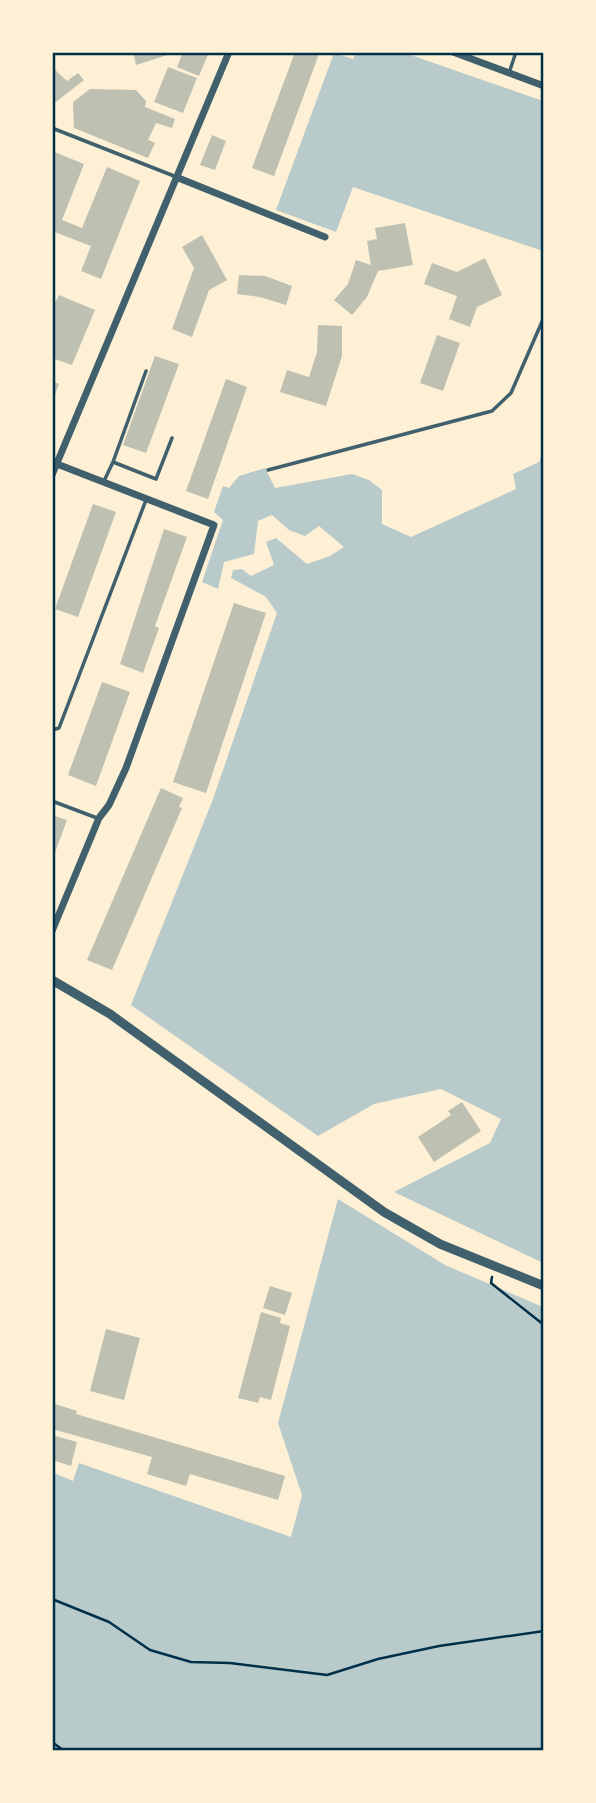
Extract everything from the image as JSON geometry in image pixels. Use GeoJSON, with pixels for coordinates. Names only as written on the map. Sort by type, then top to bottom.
{"type":"FeatureCollection","features":[{"type":"Feature","properties":{"kind":"street"},"geometry":{"type":"LineString","coordinates":[[52,475],[229,52]]}},
{"type":"Feature","properties":{"kind":"street"},"geometry":{"type":"LineString","coordinates":[[453,52],[544,86]]}},
{"type":"Feature","properties":{"kind":"street"},"geometry":{"type":"LineString","coordinates":[[176,177],[325,237]]}},
{"type":"Feature","properties":{"kind":"street"},"geometry":{"type":"LineString","coordinates":[[52,931],[99,818],[109,805],[126,768],[214,525],[57,464]]}},
{"type":"Feature","properties":{"kind":"street"},"geometry":{"type":"LineString","coordinates":[[52,980],[110,1014],[384,1212],[440,1244],[544,1286]]}},
{"type":"Feature","properties":{"kind":"lane"},"geometry":{"type":"LineString","coordinates":[[509,73],[516,52]]}},
{"type":"Feature","properties":{"kind":"lane"},"geometry":{"type":"LineString","coordinates":[[52,128],[176,177]]}},
{"type":"Feature","properties":{"kind":"lane"},"geometry":{"type":"LineString","coordinates":[[268,470],[492,411],[511,393],[544,317]]}},
{"type":"Feature","properties":{"kind":"lane"},"geometry":{"type":"LineString","coordinates":[[104,481],[146,372]]}},
{"type":"Feature","properties":{"kind":"lane"},"geometry":{"type":"LineString","coordinates":[[113,463],[156,479],[172,438]]}},
{"type":"Feature","properties":{"kind":"lane"},"geometry":{"type":"LineString","coordinates":[[52,730],[59,728],[147,498]]}},
{"type":"Feature","properties":{"kind":"lane"},"geometry":{"type":"LineString","coordinates":[[52,801],[99,818]]}},
{"type":"Feature","properties":{"kind":"path"},"geometry":{"type":"LineString","coordinates":[[495,1267],[491,1283],[544,1325]]}},
{"type":"Feature","properties":{"kind":"path"},"geometry":{"type":"LineString","coordinates":[[52,1600],[109,1622],[150,1650],[191,1662],[230,1663],[327,1675],[378,1659],[427,1648],[544,1631]]}},
{"type":"Feature","properties":{"kind":"path"},"geometry":{"type":"LineString","coordinates":[[52,1742],[63,1751]]}},
{"type":"Feature","properties":{"kind":"shaded area"},"geometry":{"type":"Polygon","coordinates":[[[334,53],[353,59],[356,53],[405,53],[543,101],[543,251],[353,187],[336,232],[276,210],[334,53]]]}},
{"type":"Feature","properties":{"kind":"shaded area"},"geometry":{"type":"Polygon","coordinates":[[[543,453],[543,1263],[394,1192],[490,1143],[501,1119],[441,1089],[374,1104],[318,1136],[131,1005],[213,799],[277,613],[266,597],[231,578],[233,570],[242,569],[251,576],[274,565],[266,542],[276,538],[307,564],[330,556],[344,547],[319,526],[305,536],[289,530],[272,515],[258,521],[254,554],[224,562],[218,589],[202,582],[223,520],[214,512],[223,486],[229,488],[239,476],[265,468],[275,488],[352,474],[369,480],[382,490],[382,524],[411,537],[516,489],[513,474],[539,462],[543,453]]]}},
{"type":"Feature","properties":{"kind":"shaded area"},"geometry":{"type":"Polygon","coordinates":[[[338,1199],[445,1265],[543,1307],[543,1750],[53,1750],[52,1472],[73,1481],[79,1463],[291,1537],[302,1495],[278,1423],[338,1199]]]}},
{"type":"Feature","properties":{"kind":"building"},"geometry":{"type":"Polygon","coordinates":[[[133,52],[173,52],[174,53],[136,65],[133,52]]]}},
{"type":"Feature","properties":{"kind":"building"},"geometry":{"type":"Polygon","coordinates":[[[183,52],[209,52],[199,76],[177,67],[183,52]]]}},
{"type":"Feature","properties":{"kind":"building"},"geometry":{"type":"Polygon","coordinates":[[[295,52],[319,54],[274,176],[252,168],[295,52]]]}},
{"type":"Feature","properties":{"kind":"building"},"geometry":{"type":"Polygon","coordinates":[[[52,67],[67,81],[78,73],[84,80],[52,105],[52,67]]]}},
{"type":"Feature","properties":{"kind":"building"},"geometry":{"type":"Polygon","coordinates":[[[168,67],[197,78],[183,113],[154,102],[168,67]]]}},
{"type":"Feature","properties":{"kind":"building"},"geometry":{"type":"Polygon","coordinates":[[[90,89],[136,90],[146,101],[145,107],[175,119],[172,128],[156,123],[148,140],[155,143],[148,158],[74,128],[73,102],[90,89]]]}},
{"type":"Feature","properties":{"kind":"building"},"geometry":{"type":"Polygon","coordinates":[[[212,135],[226,141],[215,170],[200,165],[212,135]]]}},
{"type":"Feature","properties":{"kind":"building"},"geometry":{"type":"Polygon","coordinates":[[[52,151],[84,164],[62,220],[82,228],[107,167],[140,181],[101,279],[81,271],[91,246],[52,231],[52,151]]]}},
{"type":"Feature","properties":{"kind":"building"},"geometry":{"type":"Polygon","coordinates":[[[405,223],[413,265],[378,271],[367,297],[352,315],[334,300],[348,284],[356,260],[371,265],[367,241],[377,239],[375,228],[405,223]]]}},
{"type":"Feature","properties":{"kind":"building"},"geometry":{"type":"Polygon","coordinates":[[[202,235],[227,280],[209,290],[192,337],[172,329],[194,268],[182,247],[202,235]]]}},
{"type":"Feature","properties":{"kind":"building"},"geometry":{"type":"Polygon","coordinates":[[[485,258],[502,295],[477,307],[470,327],[449,319],[457,296],[424,284],[432,263],[457,272],[485,258]]]}},
{"type":"Feature","properties":{"kind":"building"},"geometry":{"type":"Polygon","coordinates":[[[239,275],[265,276],[292,286],[286,305],[260,297],[237,294],[239,275]]]}},
{"type":"Feature","properties":{"kind":"building"},"geometry":{"type":"Polygon","coordinates":[[[59,295],[95,310],[72,365],[52,358],[52,309],[59,295]]]}},
{"type":"Feature","properties":{"kind":"building"},"geometry":{"type":"Polygon","coordinates":[[[318,325],[342,326],[342,356],[326,406],[280,392],[287,370],[309,377],[317,352],[318,325]]]}},
{"type":"Feature","properties":{"kind":"building"},"geometry":{"type":"Polygon","coordinates":[[[437,335],[460,343],[443,391],[420,383],[437,335]]]}},
{"type":"Feature","properties":{"kind":"building"},"geometry":{"type":"Polygon","coordinates":[[[155,356],[179,364],[146,453],[123,445],[155,356]]]}},
{"type":"Feature","properties":{"kind":"building"},"geometry":{"type":"Polygon","coordinates":[[[226,379],[247,387],[208,499],[186,491],[226,379]]]}},
{"type":"Feature","properties":{"kind":"building"},"geometry":{"type":"Polygon","coordinates":[[[52,381],[59,384],[53,400],[52,400],[52,381]]]}},
{"type":"Feature","properties":{"kind":"building"},"geometry":{"type":"Polygon","coordinates":[[[93,504],[116,512],[78,617],[55,609],[93,504]]]}},
{"type":"Feature","properties":{"kind":"building"},"geometry":{"type":"Polygon","coordinates":[[[164,529],[187,537],[155,626],[159,628],[143,673],[120,664],[164,529]]]}},
{"type":"Feature","properties":{"kind":"building"},"geometry":{"type":"Polygon","coordinates":[[[234,603],[266,613],[206,793],[173,782],[234,603]]]}},
{"type":"Feature","properties":{"kind":"building"},"geometry":{"type":"Polygon","coordinates":[[[102,682],[130,692],[96,786],[68,775],[102,682]]]}},
{"type":"Feature","properties":{"kind":"building"},"geometry":{"type":"Polygon","coordinates":[[[161,788],[183,798],[179,807],[182,808],[112,970],[87,960],[161,788]]]}},
{"type":"Feature","properties":{"kind":"building"},"geometry":{"type":"Polygon","coordinates":[[[52,815],[67,820],[53,858],[52,858],[52,815]]]}},
{"type":"Feature","properties":{"kind":"building"},"geometry":{"type":"Polygon","coordinates":[[[462,1102],[481,1131],[434,1162],[418,1137],[451,1115],[448,1111],[462,1102]]]}},
{"type":"Feature","properties":{"kind":"building"},"geometry":{"type":"Polygon","coordinates":[[[270,1286],[292,1293],[285,1315],[263,1308],[270,1286]]]}},
{"type":"Feature","properties":{"kind":"building"},"geometry":{"type":"Polygon","coordinates":[[[261,1312],[281,1318],[280,1323],[290,1326],[271,1400],[260,1397],[258,1403],[238,1398],[261,1312]]]}},
{"type":"Feature","properties":{"kind":"building"},"geometry":{"type":"Polygon","coordinates":[[[106,1329],[140,1338],[124,1400],[90,1391],[106,1329]]]}},
{"type":"Feature","properties":{"kind":"building"},"geometry":{"type":"Polygon","coordinates":[[[52,1403],[77,1411],[76,1414],[285,1476],[278,1500],[190,1474],[186,1486],[147,1474],[152,1457],[52,1429],[52,1403]]]}},
{"type":"Feature","properties":{"kind":"building"},"geometry":{"type":"Polygon","coordinates":[[[52,1435],[77,1442],[71,1466],[52,1460],[52,1435]]]}}]}
